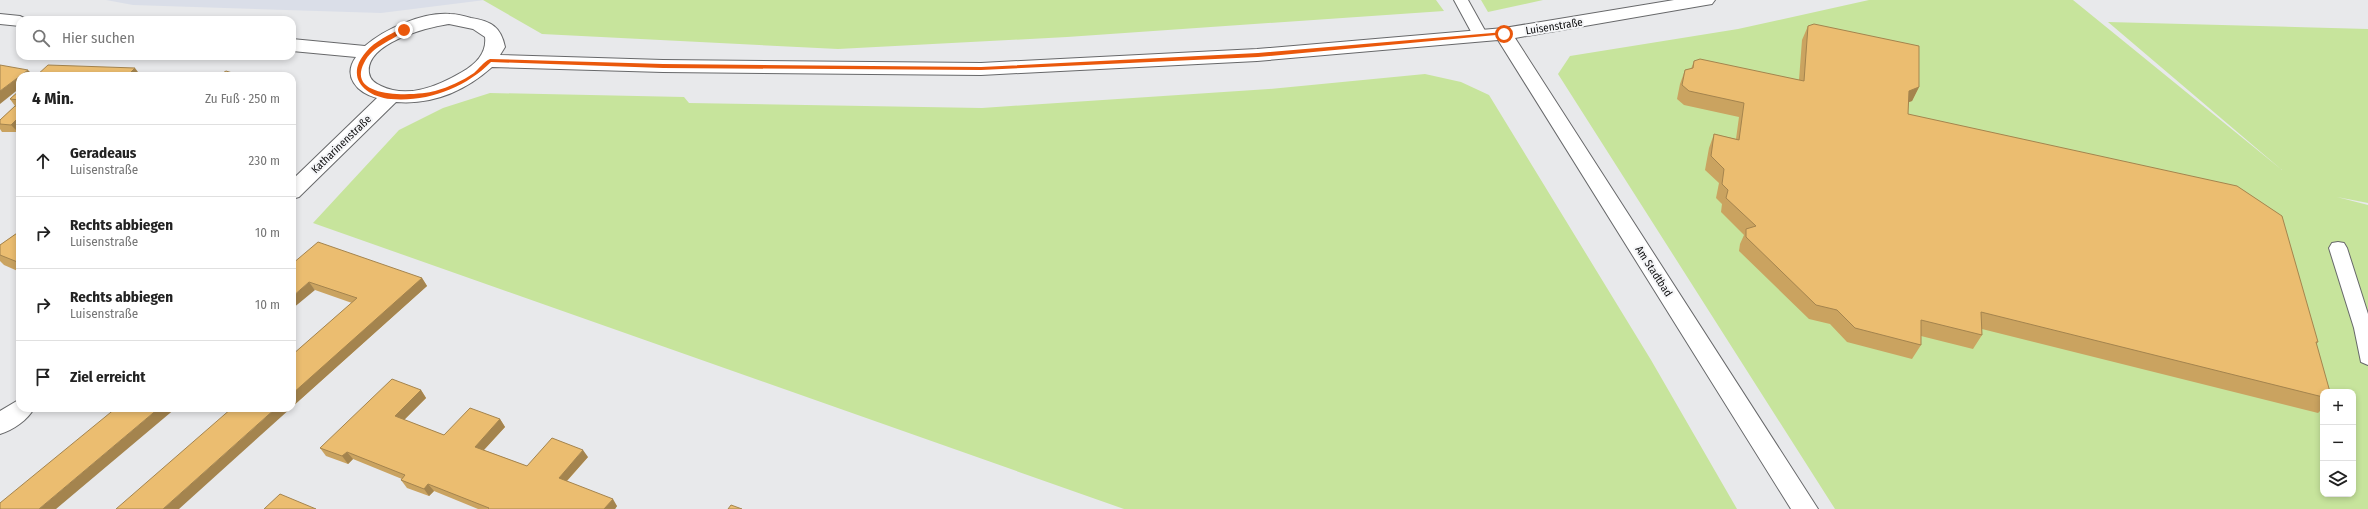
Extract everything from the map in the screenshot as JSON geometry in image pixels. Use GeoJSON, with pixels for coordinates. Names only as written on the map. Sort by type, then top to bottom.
{"type":"FeatureCollection","features":[{"type":"Feature","properties":{"kind":"street","name":"Luisenstraße"},"geometry":{"type":"LineString","coordinates":[[490,61],[663,66],[981,69],[1258,55],[1504,34],[1706,0]]}},
{"type":"Feature","properties":{"kind":"street"},"geometry":{"type":"LineString","coordinates":[[0,19],[16,21]]}},
{"type":"Feature","properties":{"kind":"street"},"geometry":{"type":"LineString","coordinates":[[449,19],[469,21],[485,26],[490,31],[494,36],[496,47],[490,61],[476,73],[458,84],[435,93],[412,97],[390,97],[374,92],[363,85],[359,75],[360,64],[368,52],[384,40],[404,30],[426,22],[449,19]]}},
{"type":"Feature","properties":{"kind":"street","name":"Am Stadtbad"},"geometry":{"type":"LineString","coordinates":[[1504,34],[1540,94],[1758,432],[1805,509]]}},
{"type":"Feature","properties":{"kind":"street"},"geometry":{"type":"LineString","coordinates":[[296,45],[368,52]]}},
{"type":"Feature","properties":{"kind":"street","name":"Katharinenstraße"},"geometry":{"type":"LineString","coordinates":[[296,188],[390,97]]}},
{"type":"Feature","properties":{"kind":"street"},"geometry":{"type":"LineString","coordinates":[[0,424],[16,412]]}},
{"type":"Feature","properties":{"kind":"lane"},"geometry":{"type":"LineString","coordinates":[[1460,0],[1480,36]]}},
{"type":"Feature","properties":{"kind":"lane"},"geometry":{"type":"LineString","coordinates":[[2338,248],[2363,328],[2368,357]]}},
{"type":"Feature","properties":{"kind":"shaded area"},"geometry":{"type":"Polygon","coordinates":[[[106,0],[485,0],[381,13],[133,5],[106,0]]]}},
{"type":"Feature","properties":{"kind":"green space"},"geometry":{"type":"Polygon","coordinates":[[[483,0],[1436,0],[1444,11],[1067,37],[838,49],[542,34],[483,0]]]}},
{"type":"Feature","properties":{"kind":"green space"},"geometry":{"type":"Polygon","coordinates":[[[1481,0],[1543,0],[1488,12],[1481,0]]]}},
{"type":"Feature","properties":{"kind":"green space"},"geometry":{"type":"Polygon","coordinates":[[[1869,0],[2073,0],[2282,170],[2108,22],[2368,29],[2368,203],[2337,197],[2368,205],[2368,509],[1835,509],[1558,74],[1570,56],[1738,29],[1869,0]]]}},
{"type":"Feature","properties":{"kind":"green space"},"geometry":{"type":"Polygon","coordinates":[[[1425,74],[1461,82],[1489,95],[1651,360],[1737,509],[1124,509],[313,223],[399,130],[443,108],[490,93],[684,97],[689,103],[982,108],[1269,89],[1425,74]]]}},
{"type":"Feature","properties":{"kind":"building"},"geometry":{"type":"Polygon","coordinates":[[[1814,24],[1919,46],[1919,87],[1909,91],[1908,114],[2237,186],[2282,216],[2318,342],[2316,342],[2329,389],[2320,389],[2320,396],[1981,312],[1982,335],[1921,320],[1921,345],[1855,328],[1837,310],[1816,305],[1746,237],[1746,229],[1756,226],[1726,198],[1728,190],[1722,184],[1724,169],[1711,156],[1714,134],[1739,140],[1744,103],[1689,91],[1682,85],[1685,70],[1693,68],[1694,61],[1700,59],[1804,81],[1808,26],[1814,24]]]}},
{"type":"Feature","properties":{"kind":"building"},"geometry":{"type":"Polygon","coordinates":[[[0,65],[28,70],[25,72],[16,72],[16,79],[0,91],[0,65]]]}},
{"type":"Feature","properties":{"kind":"building"},"geometry":{"type":"Polygon","coordinates":[[[48,65],[135,68],[131,72],[40,72],[48,65]]]}},
{"type":"Feature","properties":{"kind":"building"},"geometry":{"type":"Polygon","coordinates":[[[16,94],[16,100],[10,99],[16,94]]]}},
{"type":"Feature","properties":{"kind":"building"},"geometry":{"type":"Polygon","coordinates":[[[16,106],[16,120],[11,125],[0,124],[0,120],[16,106]]]}},
{"type":"Feature","properties":{"kind":"building"},"geometry":{"type":"Polygon","coordinates":[[[16,234],[16,261],[0,255],[0,245],[16,234]]]}},
{"type":"Feature","properties":{"kind":"building"},"geometry":{"type":"Polygon","coordinates":[[[318,242],[422,278],[296,390],[296,351],[357,298],[309,282],[296,293],[296,261],[318,242]]]}},
{"type":"Feature","properties":{"kind":"building"},"geometry":{"type":"Polygon","coordinates":[[[392,379],[421,390],[395,416],[444,435],[470,408],[500,419],[475,447],[527,466],[552,438],[583,450],[559,478],[613,499],[604,509],[488,509],[489,508],[428,484],[424,489],[401,480],[405,475],[347,452],[342,456],[320,448],[392,379]]]}},
{"type":"Feature","properties":{"kind":"building"},"geometry":{"type":"Polygon","coordinates":[[[111,412],[154,412],[39,509],[0,509],[0,503],[111,412]]]}},
{"type":"Feature","properties":{"kind":"building"},"geometry":{"type":"Polygon","coordinates":[[[227,412],[272,412],[163,509],[116,509],[227,412]]]}},
{"type":"Feature","properties":{"kind":"building"},"geometry":{"type":"Polygon","coordinates":[[[280,494],[316,509],[264,509],[280,494]]]}},
{"type":"Feature","properties":{"kind":"building"},"geometry":{"type":"Polygon","coordinates":[[[731,505],[742,509],[728,509],[731,505]]]}},
{"type":"Feature","properties":{"kind":"route"},"geometry":{"type":"LineString","coordinates":[[404,30],[384,40],[368,52],[360,64],[359,75],[363,85],[374,92],[390,97],[412,97],[435,93],[458,84],[476,73],[490,61],[663,66],[981,69],[1258,55],[1504,34]]}}]}
